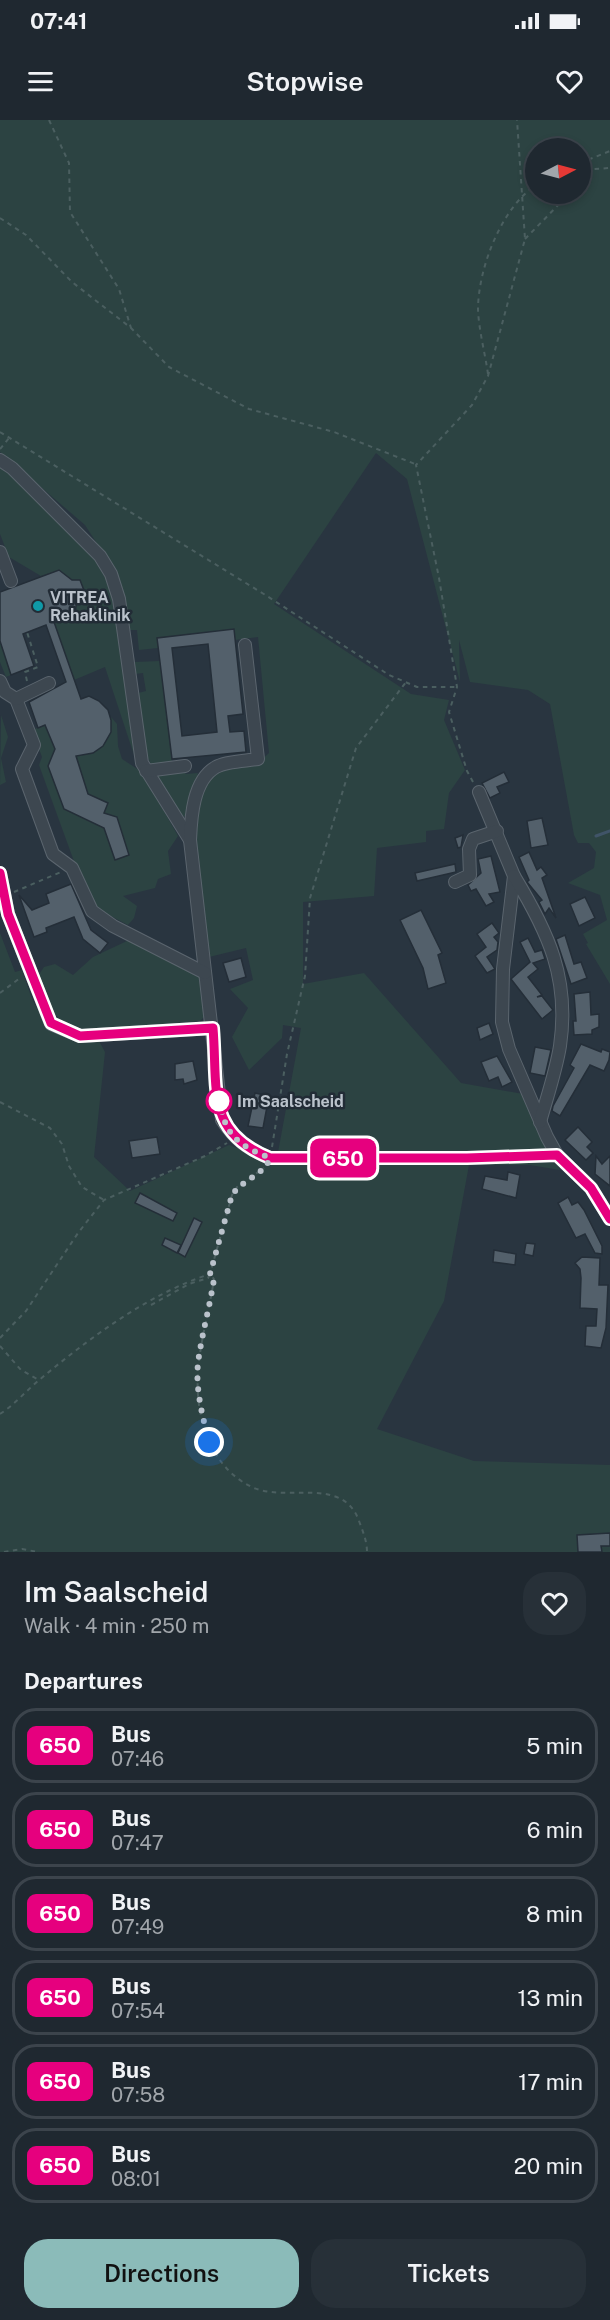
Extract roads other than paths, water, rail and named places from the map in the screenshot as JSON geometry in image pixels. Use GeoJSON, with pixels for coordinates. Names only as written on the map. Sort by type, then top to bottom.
{"type":"FeatureCollection","features":[{"type":"Feature","properties":{"kind":"street"},"geometry":{"type":"LineString","coordinates":[[0,460],[12,468],[100,556],[111,574],[119,599],[141,763],[190,840]]}},
{"type":"Feature","properties":{"kind":"street"},"geometry":{"type":"LineString","coordinates":[[0,552],[11,581]]}},
{"type":"Feature","properties":{"kind":"street"},"geometry":{"type":"LineString","coordinates":[[245,645],[258,759],[217,766],[206,775],[191,810],[190,840],[222,1120],[234,1138],[252,1151],[270,1158],[467,1158],[557,1155]]}},
{"type":"Feature","properties":{"kind":"street"},"geometry":{"type":"LineString","coordinates":[[49,683],[5,692],[34,745],[22,769],[53,854],[72,868],[92,911],[113,926],[205,973]]}},
{"type":"Feature","properties":{"kind":"street"},"geometry":{"type":"LineString","coordinates":[[146,771],[185,766]]}},
{"type":"Feature","properties":{"kind":"street"},"geometry":{"type":"LineString","coordinates":[[479,792],[514,876],[542,921],[559,976],[562,1016],[560,1047],[540,1122]]}},
{"type":"Feature","properties":{"kind":"street"},"geometry":{"type":"LineString","coordinates":[[455,882],[470,875],[469,849],[473,839],[497,831]]}},
{"type":"Feature","properties":{"kind":"street"},"geometry":{"type":"LineString","coordinates":[[0,873],[8,914],[51,1023],[80,1036],[213,1028]]}},
{"type":"Feature","properties":{"kind":"street"},"geometry":{"type":"LineString","coordinates":[[514,876],[503,969],[502,1022],[509,1049],[540,1122],[557,1155],[591,1188],[606,1198],[610,1219]]}},
{"type":"Feature","properties":{"kind":"waterway"},"geometry":{"type":"LineString","coordinates":[[596,836],[610,831]]}},
{"type":"Feature","properties":{"kind":"place","name":"VITREA Rehaklinik"},"geometry":{"type":"Point","coordinates":[38,606]}},
{"type":"Feature","properties":{"kind":"place","name":"Im Saalscheid"},"geometry":{"type":"Point","coordinates":[219,1101]}}]}
